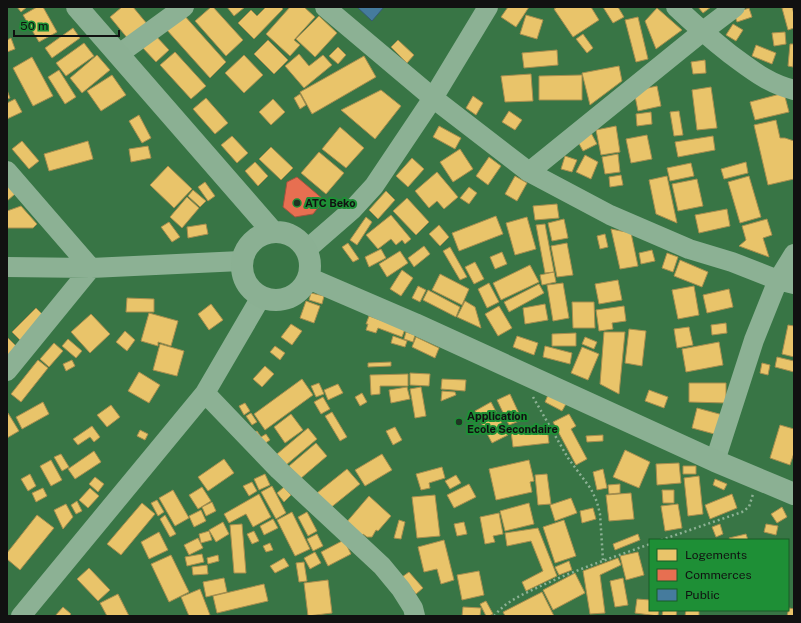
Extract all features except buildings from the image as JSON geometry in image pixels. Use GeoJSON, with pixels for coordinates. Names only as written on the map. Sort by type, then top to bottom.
{"type":"FeatureCollection","features":[{"type":"Feature","properties":{"kind":"main road"},"geometry":{"type":"LineString","coordinates":[[77,7],[272,231]]}},
{"type":"Feature","properties":{"kind":"main road"},"geometry":{"type":"LineString","coordinates":[[272,231],[286,233],[298,239],[306,250],[310,259],[308,278],[302,288],[294,296],[283,300],[272,301],[261,298],[254,293],[245,282],[241,270],[241,261],[245,250],[251,241],[261,234],[272,231]]}},
{"type":"Feature","properties":{"kind":"main road"},"geometry":{"type":"LineString","coordinates":[[308,278],[415,324],[715,461],[794,494]]}},
{"type":"Feature","properties":{"kind":"street"},"geometry":{"type":"LineString","coordinates":[[119,54],[184,7]]}},
{"type":"Feature","properties":{"kind":"street"},"geometry":{"type":"LineString","coordinates":[[325,7],[432,98],[529,172],[610,215],[689,249],[732,262],[786,282]]}},
{"type":"Feature","properties":{"kind":"street"},"geometry":{"type":"LineString","coordinates":[[306,250],[352,210],[374,186],[432,98],[488,7]]}},
{"type":"Feature","properties":{"kind":"street"},"geometry":{"type":"LineString","coordinates":[[676,7],[702,32],[758,76],[782,87],[794,90]]}},
{"type":"Feature","properties":{"kind":"street"},"geometry":{"type":"LineString","coordinates":[[529,172],[735,7]]}},
{"type":"Feature","properties":{"kind":"street"},"geometry":{"type":"LineString","coordinates":[[7,171],[91,268]]}},
{"type":"Feature","properties":{"kind":"street"},"geometry":{"type":"LineString","coordinates":[[715,461],[754,340],[786,282],[794,254]]}},
{"type":"Feature","properties":{"kind":"street"},"geometry":{"type":"LineString","coordinates":[[7,267],[91,268],[241,261]]}},
{"type":"Feature","properties":{"kind":"street"},"geometry":{"type":"LineString","coordinates":[[7,371],[91,268]]}},
{"type":"Feature","properties":{"kind":"street"},"geometry":{"type":"LineString","coordinates":[[21,616],[205,393],[261,298]]}},
{"type":"Feature","properties":{"kind":"street"},"geometry":{"type":"LineString","coordinates":[[205,393],[279,470],[382,566],[401,589],[413,608],[415,616]]}},
{"type":"Feature","properties":{"kind":"path"},"geometry":{"type":"LineString","coordinates":[[518,371],[568,458],[591,489],[597,502],[600,514],[603,560]]}},
{"type":"Feature","properties":{"kind":"path"},"geometry":{"type":"LineString","coordinates":[[664,539],[742,512],[749,507],[758,478]]}},
{"type":"Feature","properties":{"kind":"path"},"geometry":{"type":"LineString","coordinates":[[494,616],[512,599],[572,572],[649,544]]}},
{"type":"Feature","properties":{"kind":"place","name":"ATC Beko"},"geometry":{"type":"Point","coordinates":[297,203]}},
{"type":"Feature","properties":{"kind":"place","name":"Applicatíon Ecole Secondaire"},"geometry":{"type":"Point","coordinates":[459,422]}}]}
